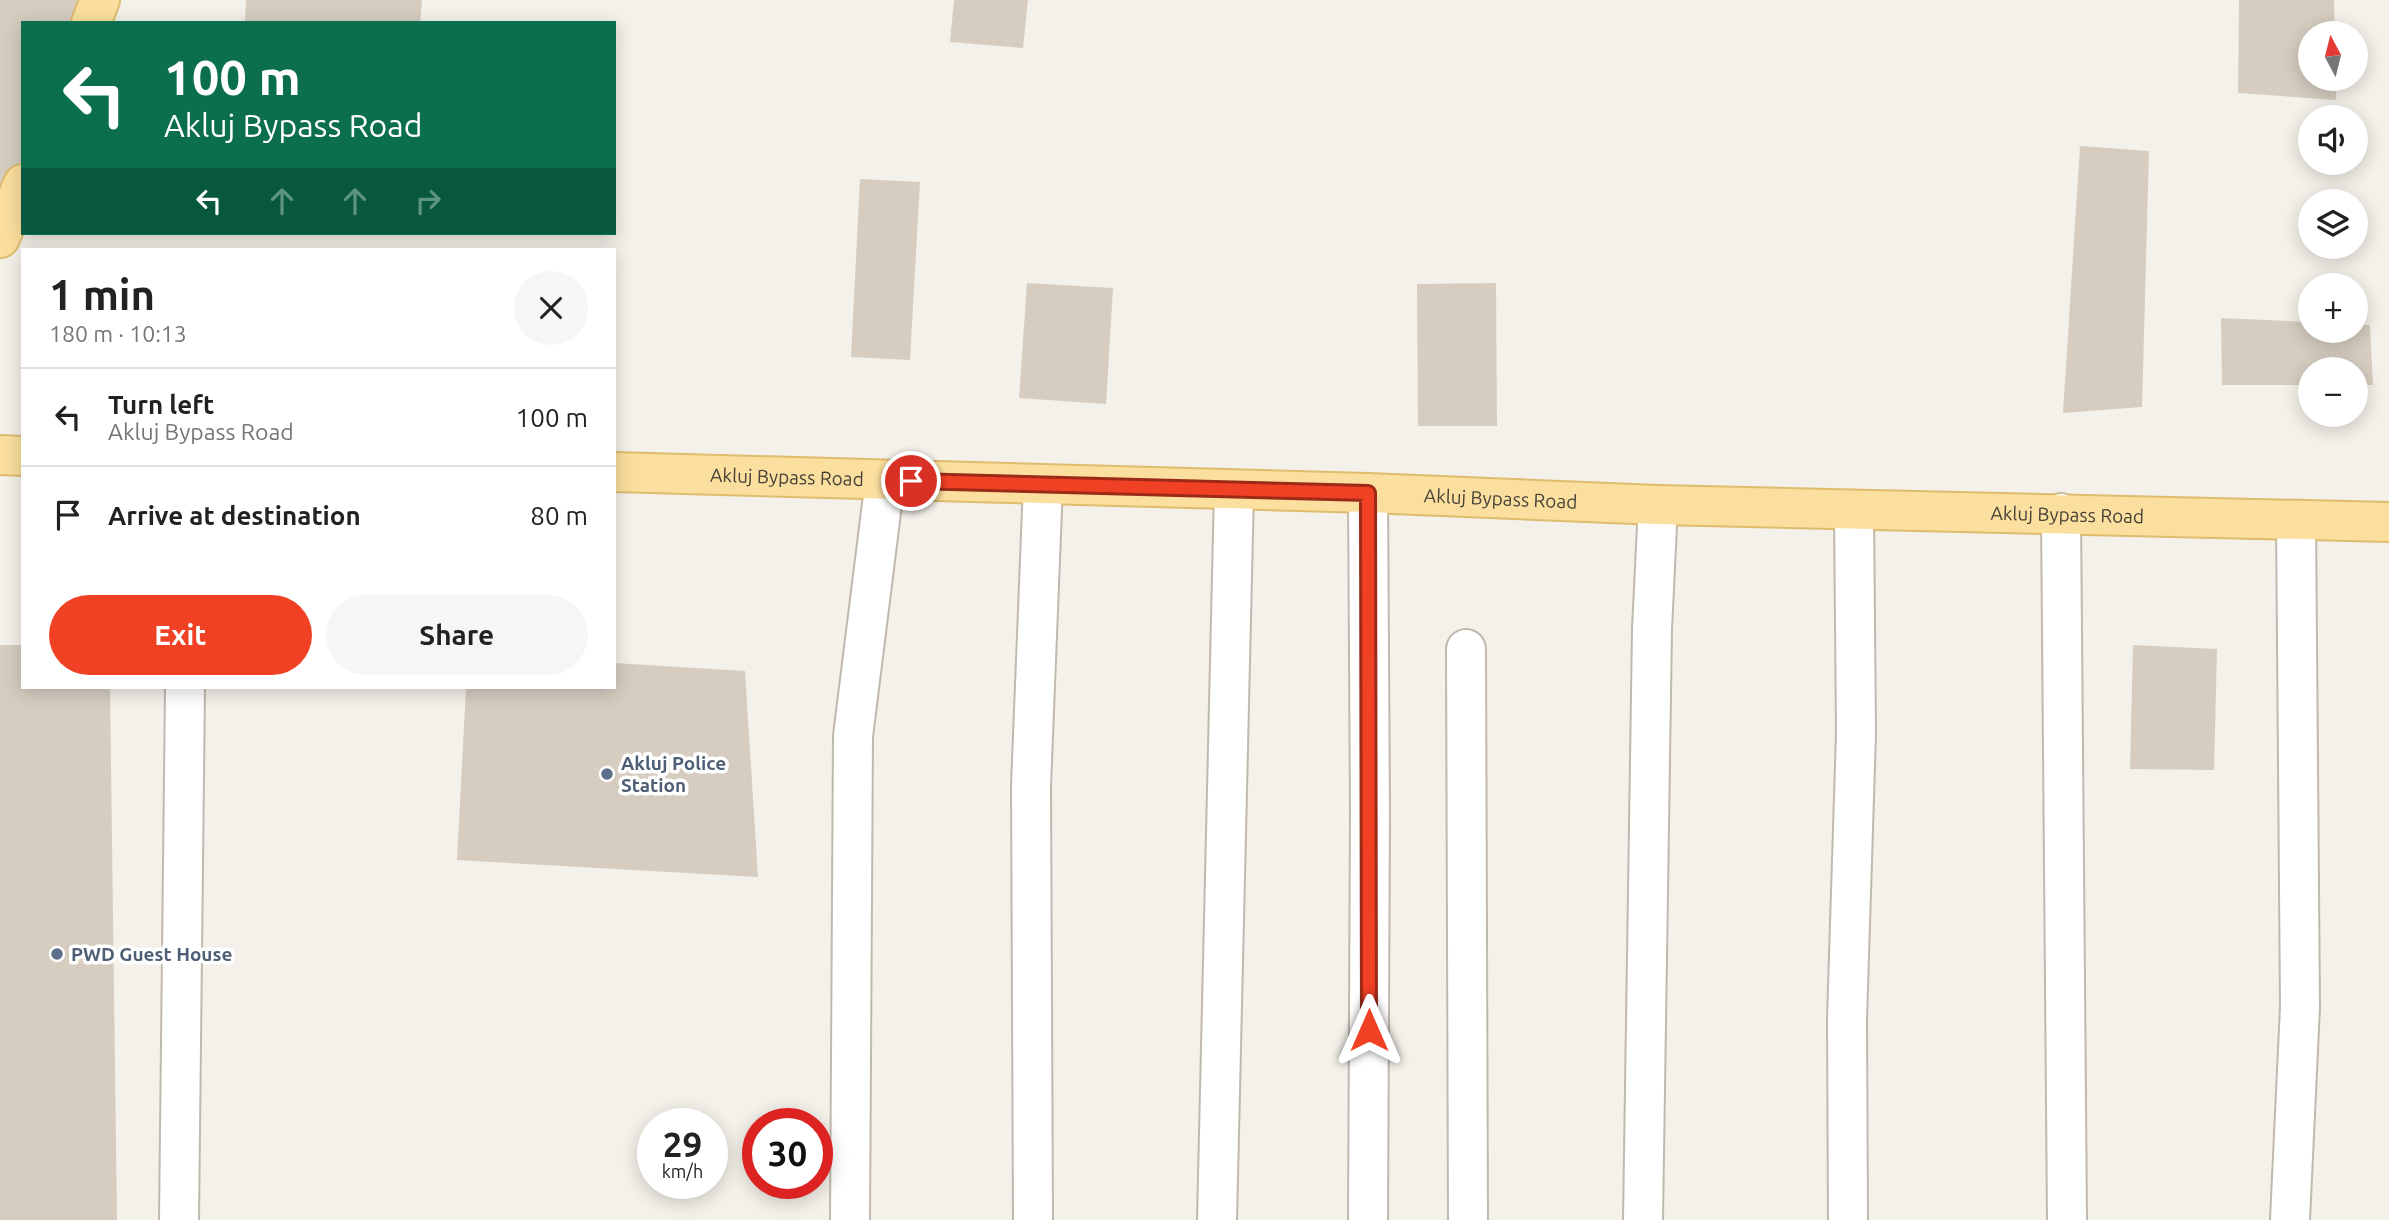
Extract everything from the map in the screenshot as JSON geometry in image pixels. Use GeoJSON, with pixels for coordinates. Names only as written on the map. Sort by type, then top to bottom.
{"type":"FeatureCollection","features":[{"type":"Feature","properties":{"kind":"main road"},"geometry":{"type":"LineString","coordinates":[[92,21],[100,0]]}},
{"type":"Feature","properties":{"kind":"main road"},"geometry":{"type":"LineString","coordinates":[[0,238],[21,189]]}},
{"type":"Feature","properties":{"kind":"main road"},"geometry":{"type":"LineString","coordinates":[[0,455],[21,456]]}},
{"type":"Feature","properties":{"kind":"main road","name":"Akluj Bypass Road"},"geometry":{"type":"LineString","coordinates":[[616,472],[1368,493],[1658,505],[2389,522]]}},
{"type":"Feature","properties":{"kind":"street"},"geometry":{"type":"LineString","coordinates":[[850,1220],[853,736],[885,480]]}},
{"type":"Feature","properties":{"kind":"street"},"geometry":{"type":"LineString","coordinates":[[1033,1220],[1031,786],[1043,484]]}},
{"type":"Feature","properties":{"kind":"street"},"geometry":{"type":"LineString","coordinates":[[1217,1220],[1234,490]]}},
{"type":"Feature","properties":{"kind":"street"},"geometry":{"type":"LineString","coordinates":[[1368,493],[1368,1220]]}},
{"type":"Feature","properties":{"kind":"street"},"geometry":{"type":"LineString","coordinates":[[1643,1220],[1651,629],[1658,505]]}},
{"type":"Feature","properties":{"kind":"street"},"geometry":{"type":"LineString","coordinates":[[1848,1220],[1847,1019],[1856,734],[1854,510]]}},
{"type":"Feature","properties":{"kind":"street"},"geometry":{"type":"LineString","coordinates":[[2061,513],[2067,1220]]}},
{"type":"Feature","properties":{"kind":"street"},"geometry":{"type":"LineString","coordinates":[[2290,1220],[2300,1007],[2296,520]]}},
{"type":"Feature","properties":{"kind":"street"},"geometry":{"type":"LineString","coordinates":[[1466,649],[1468,1220]]}},
{"type":"Feature","properties":{"kind":"street"},"geometry":{"type":"LineString","coordinates":[[179,1220],[185,689]]}},
{"type":"Feature","properties":{"kind":"building"},"geometry":{"type":"Polygon","coordinates":[[[0,0],[100,0],[92,21],[21,21],[21,189],[0,238],[0,0]]]}},
{"type":"Feature","properties":{"kind":"building"},"geometry":{"type":"Polygon","coordinates":[[[246,0],[422,0],[420,21],[245,21],[246,0]]]}},
{"type":"Feature","properties":{"kind":"building"},"geometry":{"type":"Polygon","coordinates":[[[954,0],[1028,0],[1023,48],[950,42],[954,0]]]}},
{"type":"Feature","properties":{"kind":"building"},"geometry":{"type":"Polygon","coordinates":[[[2239,0],[2334,0],[2335,21],[2298,21],[2298,91],[2336,91],[2336,100],[2238,93],[2239,0]]]}},
{"type":"Feature","properties":{"kind":"building"},"geometry":{"type":"Polygon","coordinates":[[[2080,146],[2149,151],[2142,407],[2063,413],[2080,146]]]}},
{"type":"Feature","properties":{"kind":"building"},"geometry":{"type":"Polygon","coordinates":[[[860,179],[920,182],[910,360],[851,357],[860,179]]]}},
{"type":"Feature","properties":{"kind":"building"},"geometry":{"type":"Polygon","coordinates":[[[1027,283],[1113,288],[1106,404],[1019,398],[1027,283]]]}},
{"type":"Feature","properties":{"kind":"building"},"geometry":{"type":"Polygon","coordinates":[[[1496,283],[1497,426],[1418,426],[1417,284],[1496,283]]]}},
{"type":"Feature","properties":{"kind":"building"},"geometry":{"type":"Polygon","coordinates":[[[2221,318],[2298,321],[2298,343],[2368,343],[2370,325],[2373,385],[2368,385],[2368,357],[2298,357],[2298,385],[2222,385],[2221,318]]]}},
{"type":"Feature","properties":{"kind":"building","name":"PWD Guest House"},"geometry":{"type":"Polygon","coordinates":[[[0,645],[21,645],[21,689],[110,689],[117,1220],[0,1220],[0,645]]]}},
{"type":"Feature","properties":{"kind":"building"},"geometry":{"type":"Polygon","coordinates":[[[2133,645],[2217,649],[2214,770],[2130,769],[2133,645]]]}},
{"type":"Feature","properties":{"kind":"building","name":"Akluj Police Station"},"geometry":{"type":"Polygon","coordinates":[[[616,663],[745,671],[758,877],[457,860],[466,689],[616,689],[616,663]]]}},
{"type":"Feature","properties":{"kind":"place","name":"Akluj Police Station"},"geometry":{"type":"Point","coordinates":[607,774]}},
{"type":"Feature","properties":{"kind":"place","name":"PWD Guest House"},"geometry":{"type":"Point","coordinates":[57,954]}},
{"type":"Feature","properties":{"kind":"route"},"geometry":{"type":"LineString","coordinates":[[911,481],[1368,493],[1369,1030]]}}]}
